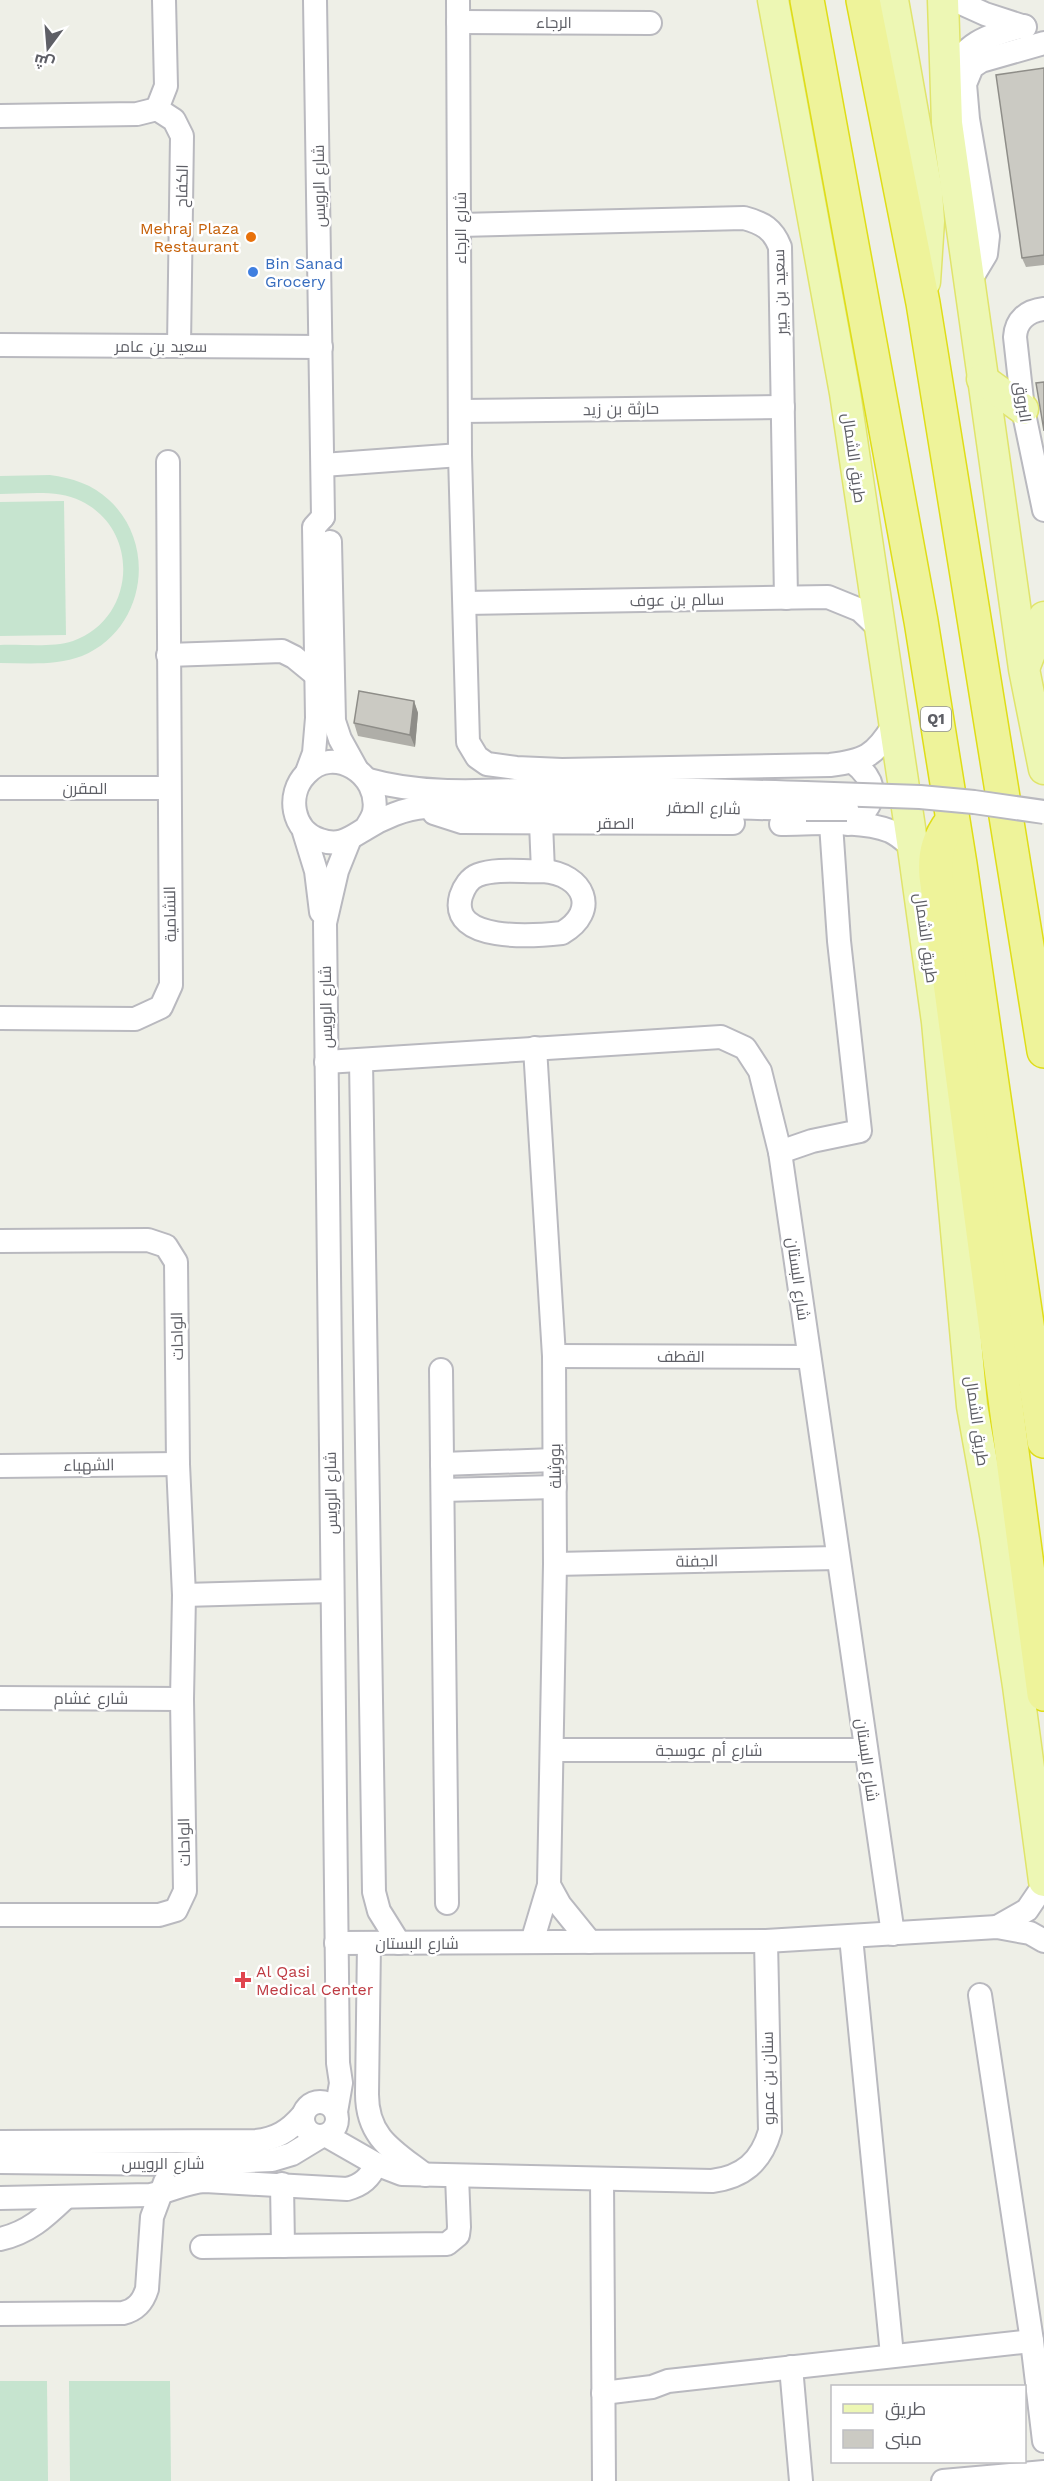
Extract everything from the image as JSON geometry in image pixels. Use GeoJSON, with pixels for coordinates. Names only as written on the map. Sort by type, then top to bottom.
{"type":"FeatureCollection","features":[{"type":"Feature","properties":{"kind":"highway"},"geometry":{"type":"LineString","coordinates":[[788,0],[840,242],[861,291]]}},
{"type":"Feature","properties":{"kind":"highway","name":"Q1"},"geometry":{"type":"LineString","coordinates":[[807,0],[921,621],[1044,1441]]}},
{"type":"Feature","properties":{"kind":"highway"},"geometry":{"type":"LineString","coordinates":[[863,0],[923,303],[1044,1051]]}},
{"type":"Feature","properties":{"kind":"highway"},"geometry":{"type":"LineString","coordinates":[[952,820],[942,834],[934,860],[1044,1694]]}},
{"type":"Feature","properties":{"kind":"main road","name":"طريق الشمال"},"geometry":{"type":"LineString","coordinates":[[772,0],[845,393],[913,848],[937,1022],[972,1407],[995,1535],[1018,1686],[1044,1883]]}},
{"type":"Feature","properties":{"kind":"main road"},"geometry":{"type":"LineString","coordinates":[[893,0],[927,191],[928,235],[923,303]]}},
{"type":"Feature","properties":{"kind":"main road"},"geometry":{"type":"LineString","coordinates":[[943,0],[945,80],[958,121],[982,379],[1024,669],[1039,724],[1044,769]]}},
{"type":"Feature","properties":{"kind":"main road"},"geometry":{"type":"LineString","coordinates":[[928,235],[939,213],[958,121]]}},
{"type":"Feature","properties":{"kind":"main road"},"geometry":{"type":"LineString","coordinates":[[982,379],[1023,410]]}},
{"type":"Feature","properties":{"kind":"main road"},"geometry":{"type":"LineString","coordinates":[[1024,669],[1044,617]]}},
{"type":"Feature","properties":{"kind":"main road"},"geometry":{"type":"LineString","coordinates":[[995,1535],[988,1381],[999,1345]]}},
{"type":"Feature","properties":{"kind":"street"},"geometry":{"type":"LineString","coordinates":[[0,116],[137,114],[157,109],[166,86],[164,0]]}},
{"type":"Feature","properties":{"kind":"street","name":"شارع الرويس"},"geometry":{"type":"LineString","coordinates":[[315,0],[324,465],[322,517]]}},
{"type":"Feature","properties":{"kind":"street"},"geometry":{"type":"LineString","coordinates":[[954,0],[985,14],[1034,29]]}},
{"type":"Feature","properties":{"kind":"street","name":"الرجاء"},"geometry":{"type":"LineString","coordinates":[[458,11],[650,22]]}},
{"type":"Feature","properties":{"kind":"street","name":"شارع الرجاء"},"geometry":{"type":"LineString","coordinates":[[458,11],[460,455],[465,603],[465,720],[468,741],[477,757],[487,764],[516,768],[562,770],[830,765],[853,762]]}},
{"type":"Feature","properties":{"kind":"street"},"geometry":{"type":"LineString","coordinates":[[945,80],[960,55],[969,47],[983,40],[1034,29]]}},
{"type":"Feature","properties":{"kind":"street"},"geometry":{"type":"LineString","coordinates":[[958,121],[965,84],[972,67],[989,58],[1044,43]]}},
{"type":"Feature","properties":{"kind":"street","name":"الكفاح"},"geometry":{"type":"LineString","coordinates":[[157,109],[174,120],[182,136],[179,346]]}},
{"type":"Feature","properties":{"kind":"street","name":"سعيد بن جبير"},"geometry":{"type":"LineString","coordinates":[[460,225],[744,218],[768,227],[776,236],[780,247],[783,407],[794,598]]}},
{"type":"Feature","properties":{"kind":"street","name":"البروق"},"geometry":{"type":"LineString","coordinates":[[1044,309],[1022,317],[1016,330],[1023,410],[1044,510]]}},
{"type":"Feature","properties":{"kind":"street","name":"سعيد بن عامر"},"geometry":{"type":"LineString","coordinates":[[0,345],[321,347]]}},
{"type":"Feature","properties":{"kind":"street","name":"حارثة بن زيد"},"geometry":{"type":"LineString","coordinates":[[460,411],[783,407]]}},
{"type":"Feature","properties":{"kind":"street"},"geometry":{"type":"LineString","coordinates":[[324,465],[460,455]]}},
{"type":"Feature","properties":{"kind":"street","name":"النشامية"},"geometry":{"type":"LineString","coordinates":[[0,1018],[135,1019],[161,1007],[171,985],[168,462]]}},
{"type":"Feature","properties":{"kind":"street"},"geometry":{"type":"LineString","coordinates":[[322,517],[329,523],[334,721],[340,739],[375,796],[374,813],[358,834],[334,843],[319,840],[304,831],[297,818],[293,802],[297,786],[307,772],[314,753],[316,675],[314,527],[318,519],[322,517]]}},
{"type":"Feature","properties":{"kind":"street","name":"سالم بن عوف"},"geometry":{"type":"LineString","coordinates":[[465,603],[828,597],[860,610],[879,628]]}},
{"type":"Feature","properties":{"kind":"street"},"geometry":{"type":"LineString","coordinates":[[282,651],[306,633],[315,621]]}},
{"type":"Feature","properties":{"kind":"street"},"geometry":{"type":"LineString","coordinates":[[168,655],[282,651],[294,657],[316,675]]}},
{"type":"Feature","properties":{"kind":"street"},"geometry":{"type":"LineString","coordinates":[[780,1152],[812,1141],[860,1131],[839,941],[840,824],[862,816],[871,803],[872,787],[866,772],[853,762],[872,754],[894,726]]}},
{"type":"Feature","properties":{"kind":"street"},"geometry":{"type":"LineString","coordinates":[[307,772],[322,764],[339,762],[362,774]]}},
{"type":"Feature","properties":{"kind":"street","name":"شارع الصقر"},"geometry":{"type":"LineString","coordinates":[[362,774],[388,786],[424,790],[586,789],[806,801],[1044,825]]}},
{"type":"Feature","properties":{"kind":"street","name":"المقرن"},"geometry":{"type":"LineString","coordinates":[[0,788],[169,788]]}},
{"type":"Feature","properties":{"kind":"street","name":"شارع الصقر"},"geometry":{"type":"LineString","coordinates":[[358,834],[406,811],[422,807],[964,801],[1044,813]]}},
{"type":"Feature","properties":{"kind":"street","name":"الصقر"},"geometry":{"type":"LineString","coordinates":[[422,807],[450,820],[462,822],[840,824],[889,831],[913,848]]}},
{"type":"Feature","properties":{"kind":"street"},"geometry":{"type":"LineString","coordinates":[[541,823],[543,871]]}},
{"type":"Feature","properties":{"kind":"street","name":"شارع الرويس"},"geometry":{"type":"LineString","coordinates":[[304,831],[316,871],[321,912],[325,923]]}},
{"type":"Feature","properties":{"kind":"street","name":"شارع الرويس"},"geometry":{"type":"LineString","coordinates":[[0,2162],[177,2164],[272,2160],[292,2154],[328,2121],[341,2083],[338,2063],[336,1943],[325,923],[337,871],[358,834]]}},
{"type":"Feature","properties":{"kind":"street"},"geometry":{"type":"LineString","coordinates":[[543,871],[565,875],[575,882],[581,892],[582,911],[573,926],[562,933],[480,931],[468,923],[461,912],[460,898],[466,885],[476,876],[489,872],[543,871]]}},
{"type":"Feature","properties":{"kind":"street","name":"شارع البستان"},"geometry":{"type":"LineString","coordinates":[[326,1062],[721,1037],[745,1048],[760,1071],[780,1152],[893,1934]]}},
{"type":"Feature","properties":{"kind":"street","name":"بووثيلة"},"geometry":{"type":"LineString","coordinates":[[532,1942],[549,1885],[555,1564],[554,1356],[535,1048]]}},
{"type":"Feature","properties":{"kind":"street"},"geometry":{"type":"LineString","coordinates":[[361,1060],[374,1892],[379,1911],[399,1943]]}},
{"type":"Feature","properties":{"kind":"street","name":"الواحات"},"geometry":{"type":"LineString","coordinates":[[0,1241],[148,1240],[166,1246],[176,1262],[178,1464],[184,1595],[182,1699],[185,1892],[176,1910],[159,1915],[0,1915]]}},
{"type":"Feature","properties":{"kind":"street","name":"القطف"},"geometry":{"type":"LineString","coordinates":[[554,1356],[809,1357]]}},
{"type":"Feature","properties":{"kind":"street"},"geometry":{"type":"LineString","coordinates":[[441,1370],[447,1903]]}},
{"type":"Feature","properties":{"kind":"street"},"geometry":{"type":"LineString","coordinates":[[442,1464],[554,1460]]}},
{"type":"Feature","properties":{"kind":"street","name":"الشهباء"},"geometry":{"type":"LineString","coordinates":[[0,1466],[178,1464]]}},
{"type":"Feature","properties":{"kind":"street"},"geometry":{"type":"LineString","coordinates":[[443,1490],[555,1487]]}},
{"type":"Feature","properties":{"kind":"street","name":"الجفنة"},"geometry":{"type":"LineString","coordinates":[[555,1564],[838,1558]]}},
{"type":"Feature","properties":{"kind":"street"},"geometry":{"type":"LineString","coordinates":[[184,1595],[332,1592]]}},
{"type":"Feature","properties":{"kind":"street","name":"شارع غشام"},"geometry":{"type":"LineString","coordinates":[[0,1698],[182,1699]]}},
{"type":"Feature","properties":{"kind":"street","name":"شارع أم عوسجة"},"geometry":{"type":"LineString","coordinates":[[552,1750],[866,1750]]}},
{"type":"Feature","properties":{"kind":"street","name":"شارع البستان"},"geometry":{"type":"LineString","coordinates":[[997,1927],[1027,1910],[1044,1883]]}},
{"type":"Feature","properties":{"kind":"street"},"geometry":{"type":"LineString","coordinates":[[549,1885],[574,1924],[590,1942]]}},
{"type":"Feature","properties":{"kind":"street","name":"شارع البستان"},"geometry":{"type":"LineString","coordinates":[[336,1943],[766,1941],[997,1927],[1030,1934],[1044,1941]]}},
{"type":"Feature","properties":{"kind":"street"},"geometry":{"type":"LineString","coordinates":[[851,1937],[892,2355]]}},
{"type":"Feature","properties":{"kind":"street","name":"سنان بن عمرو"},"geometry":{"type":"LineString","coordinates":[[370,2160],[402,2174],[457,2176],[712,2181],[728,2179],[744,2172],[756,2161],[765,2147],[770,2131],[766,1941]]}},
{"type":"Feature","properties":{"kind":"street"},"geometry":{"type":"LineString","coordinates":[[369,1943],[366,2094],[368,2115],[376,2134],[385,2144],[426,2175]]}},
{"type":"Feature","properties":{"kind":"street"},"geometry":{"type":"LineString","coordinates":[[980,1995],[1032,2341],[1044,2441]]}},
{"type":"Feature","properties":{"kind":"street","name":"شارع الرويس"},"geometry":{"type":"LineString","coordinates":[[0,2142],[256,2141],[266,2140],[285,2132],[302,2116],[304,2128],[308,2133],[328,2121]]}},
{"type":"Feature","properties":{"kind":"street"},"geometry":{"type":"LineString","coordinates":[[0,2199],[159,2194],[187,2183],[199,2182],[282,2184],[347,2189],[363,2183],[369,2177],[370,2160],[328,2121]]}},
{"type":"Feature","properties":{"kind":"street"},"geometry":{"type":"LineString","coordinates":[[0,2314],[123,2313],[136,2307],[145,2296],[147,2289],[151,2229],[159,2194],[177,2164]]}},
{"type":"Feature","properties":{"kind":"street"},"geometry":{"type":"LineString","coordinates":[[202,2247],[447,2244],[458,2235],[457,2176]]}},
{"type":"Feature","properties":{"kind":"street"},"geometry":{"type":"LineString","coordinates":[[602,2179],[604,2481]]}},
{"type":"Feature","properties":{"kind":"street"},"geometry":{"type":"LineString","coordinates":[[282,2184],[283,2246]]}},
{"type":"Feature","properties":{"kind":"street"},"geometry":{"type":"LineString","coordinates":[[0,2239],[23,2233],[65,2198]]}},
{"type":"Feature","properties":{"kind":"street"},"geometry":{"type":"LineString","coordinates":[[604,2386],[648,2377],[668,2381],[1032,2341]]}},
{"type":"Feature","properties":{"kind":"street"},"geometry":{"type":"LineString","coordinates":[[791,2367],[801,2481]]}},
{"type":"Feature","properties":{"kind":"street"},"geometry":{"type":"LineString","coordinates":[[943,2481],[1044,2472]]}},
{"type":"Feature","properties":{"kind":"green space"},"geometry":{"type":"Polygon","coordinates":[[[50,475],[89,486],[109,500],[124,519],[134,540],[139,562],[138,585],[131,607],[120,627],[103,644],[82,656],[52,663],[0,663],[0,645],[64,643],[94,630],[109,614],[119,595],[123,574],[121,552],[114,532],[100,514],[81,501],[62,495],[0,494],[0,476],[50,475]]]}},
{"type":"Feature","properties":{"kind":"green space"},"geometry":{"type":"Polygon","coordinates":[[[64,501],[66,635],[0,636],[0,502],[64,501]]]}},
{"type":"Feature","properties":{"kind":"green space"},"geometry":{"type":"Polygon","coordinates":[[[0,2381],[47,2381],[48,2481],[0,2481],[0,2381]]]}},
{"type":"Feature","properties":{"kind":"green space"},"geometry":{"type":"Polygon","coordinates":[[[69,2381],[170,2381],[171,2481],[70,2481],[69,2381]]]}},
{"type":"Feature","properties":{"kind":"building"},"geometry":{"type":"Polygon","coordinates":[[[1044,68],[1044,255],[1022,258],[996,75],[1044,68]]]}},
{"type":"Feature","properties":{"kind":"building"},"geometry":{"type":"Polygon","coordinates":[[[1044,382],[1044,431],[1036,383],[1044,382]]]}},
{"type":"Feature","properties":{"kind":"building"},"geometry":{"type":"Polygon","coordinates":[[[359,691],[414,701],[410,735],[354,723],[359,691]]]}},
{"type":"Feature","properties":{"kind":"place","name":"Mehraj Plaza Restaurant"},"geometry":{"type":"Point","coordinates":[251,237]}},
{"type":"Feature","properties":{"kind":"place","name":"Bin Sanad Grocery"},"geometry":{"type":"Point","coordinates":[253,272]}},
{"type":"Feature","properties":{"kind":"place","name":"Al Qasi Medical Center"},"geometry":{"type":"Point","coordinates":[243,1980]}}]}
